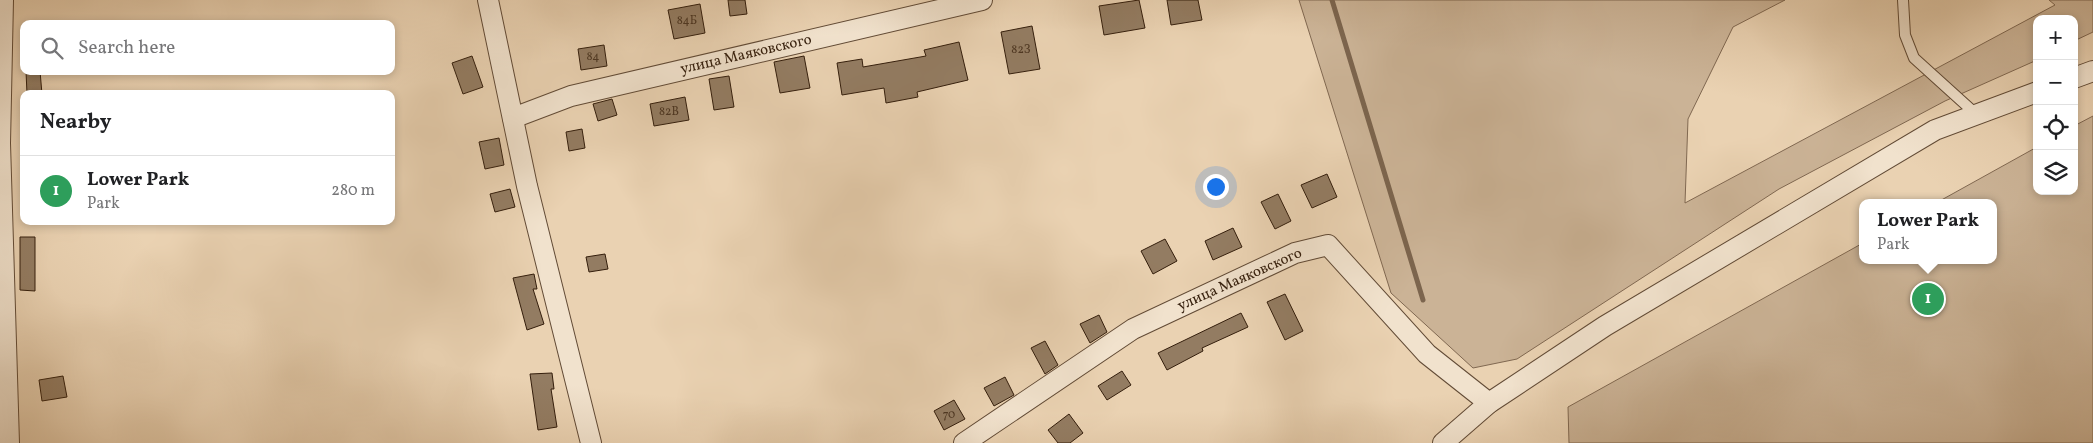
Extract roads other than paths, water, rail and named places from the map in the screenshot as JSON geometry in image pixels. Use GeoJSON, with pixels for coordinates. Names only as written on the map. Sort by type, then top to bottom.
{"type":"FeatureCollection","features":[{"type":"Feature","properties":{"kind":"street"},"geometry":{"type":"LineString","coordinates":[[3,0],[0,143],[9,443]]}},
{"type":"Feature","properties":{"kind":"street"},"geometry":{"type":"LineString","coordinates":[[488,0],[529,195],[590,443]]}},
{"type":"Feature","properties":{"kind":"street","name":"улица Маяковского"},"geometry":{"type":"LineString","coordinates":[[513,118],[570,96],[982,0]]}},
{"type":"Feature","properties":{"kind":"street"},"geometry":{"type":"LineString","coordinates":[[2078,77],[2093,71]]}},
{"type":"Feature","properties":{"kind":"street"},"geometry":{"type":"LineString","coordinates":[[1443,443],[1489,403],[1605,326],[1935,130],[2033,94]]}},
{"type":"Feature","properties":{"kind":"street","name":"улица Маяковского"},"geometry":{"type":"LineString","coordinates":[[964,443],[1134,329],[1295,253],[1328,245],[1426,354],[1489,403]]}},
{"type":"Feature","properties":{"kind":"lane"},"geometry":{"type":"LineString","coordinates":[[1903,0],[1905,35],[1914,58],[1977,115]]}},
{"type":"Feature","properties":{"kind":"waterway"},"geometry":{"type":"LineString","coordinates":[[1332,0],[1423,300]]}},
{"type":"Feature","properties":{"kind":"place","name":"Lower Park"},"geometry":{"type":"Point","coordinates":[1928,299]}}]}
